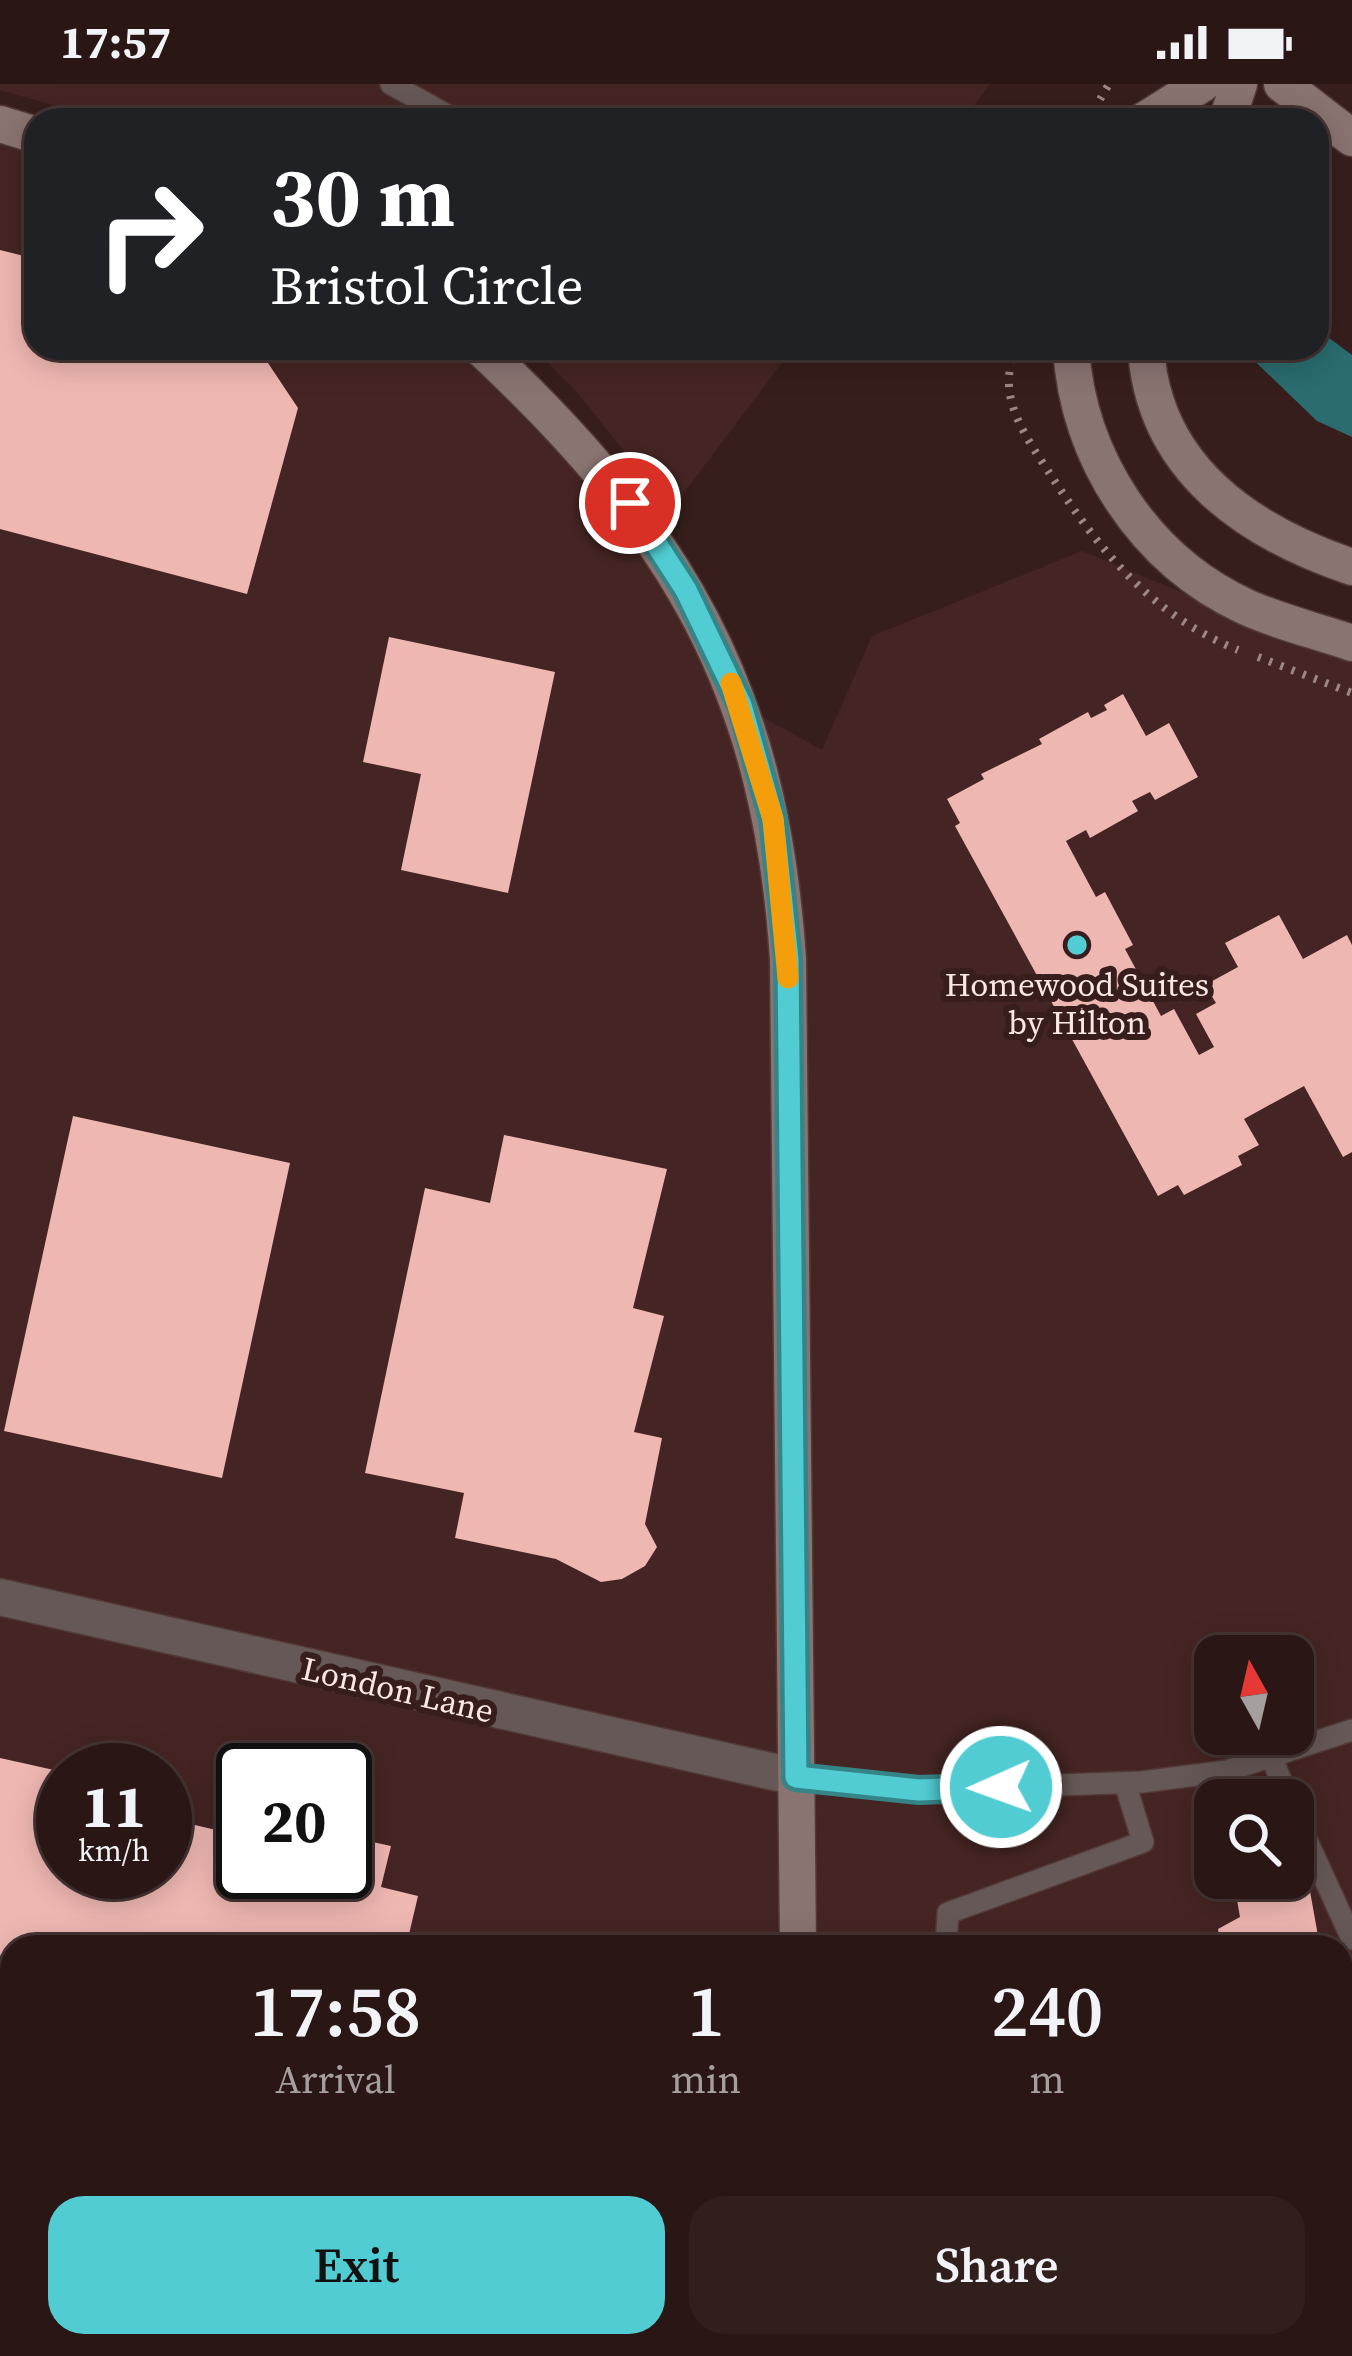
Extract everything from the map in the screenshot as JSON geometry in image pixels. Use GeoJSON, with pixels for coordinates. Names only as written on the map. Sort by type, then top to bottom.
{"type":"FeatureCollection","features":[{"type":"Feature","properties":{"kind":"street"},"geometry":{"type":"LineString","coordinates":[[1164,108],[1202,84]]}},
{"type":"Feature","properties":{"kind":"street"},"geometry":{"type":"LineString","coordinates":[[1282,84],[1313,108]]}},
{"type":"Feature","properties":{"kind":"street"},"geometry":{"type":"LineString","coordinates":[[494,360],[561,423],[630,503],[686,590],[741,705],[773,819],[788,959],[798,1935]]}},
{"type":"Feature","properties":{"kind":"street"},"geometry":{"type":"LineString","coordinates":[[1072,360],[1075,395],[1092,445],[1117,493],[1161,548],[1247,607],[1352,643]]}},
{"type":"Feature","properties":{"kind":"street"},"geometry":{"type":"LineString","coordinates":[[1149,360],[1164,422],[1180,453],[1217,499],[1264,530],[1352,567]]}},
{"type":"Feature","properties":{"kind":"street","name":"London Lane"},"geometry":{"type":"LineString","coordinates":[[0,1598],[796,1777]]}},
{"type":"Feature","properties":{"kind":"lane"},"geometry":{"type":"LineString","coordinates":[[391,84],[434,108]]}},
{"type":"Feature","properties":{"kind":"lane"},"geometry":{"type":"LineString","coordinates":[[796,1777],[919,1790],[1125,1783],[1227,1771],[1352,1730]]}},
{"type":"Feature","properties":{"kind":"lane"},"geometry":{"type":"LineString","coordinates":[[1271,1756],[1280,1779]]}},
{"type":"Feature","properties":{"kind":"lane"},"geometry":{"type":"LineString","coordinates":[[947,1935],[948,1913],[1143,1842],[1125,1783]]}},
{"type":"Feature","properties":{"kind":"lane"},"geometry":{"type":"LineString","coordinates":[[1314,1856],[1350,1935]]}},
{"type":"Feature","properties":{"kind":"shaded area"},"geometry":{"type":"Polygon","coordinates":[[[0,84],[990,84],[972,108],[64,108],[0,90],[0,84]]]}},
{"type":"Feature","properties":{"kind":"shaded area"},"geometry":{"type":"Polygon","coordinates":[[[0,127],[24,134],[24,360],[490,360],[630,503],[741,705],[822,750],[872,636],[1082,551],[1352,663],[1352,1935],[0,1935],[0,127]]]}},
{"type":"Feature","properties":{"kind":"shaded area"},"geometry":{"type":"Polygon","coordinates":[[[545,360],[784,360],[671,510],[577,392],[545,360]]]}},
{"type":"Feature","properties":{"kind":"water"},"geometry":{"type":"Polygon","coordinates":[[[1329,338],[1352,355],[1352,437],[1317,421],[1253,360],[1329,360],[1329,338]]]}},
{"type":"Feature","properties":{"kind":"building"},"geometry":{"type":"Polygon","coordinates":[[[0,250],[24,256],[24,360],[266,360],[298,408],[247,594],[0,529],[0,250]]]}},
{"type":"Feature","properties":{"kind":"building"},"geometry":{"type":"Polygon","coordinates":[[[389,637],[555,672],[508,893],[401,870],[421,774],[363,762],[389,637]]]}},
{"type":"Feature","properties":{"kind":"building","name":"Homewood Suites by Hilton"},"geometry":{"type":"Polygon","coordinates":[[[1123,694],[1146,736],[1169,723],[1198,777],[1155,800],[1150,792],[1132,801],[1138,811],[1090,838],[1086,830],[1066,841],[1096,897],[1105,892],[1133,945],[1125,949],[1161,1016],[1174,1009],[1199,1055],[1214,1047],[1196,1014],[1216,1003],[1205,985],[1238,967],[1225,943],[1279,915],[1303,959],[1347,935],[1352,945],[1352,1152],[1343,1157],[1304,1086],[1244,1119],[1259,1145],[1238,1156],[1242,1165],[1184,1195],[1178,1185],[1158,1196],[955,826],[960,823],[947,799],[984,779],[981,774],[1042,744],[1039,739],[1088,712],[1091,718],[1107,710],[1104,705],[1123,694]]]}},
{"type":"Feature","properties":{"kind":"building"},"geometry":{"type":"Polygon","coordinates":[[[73,1116],[290,1163],[222,1478],[4,1431],[73,1116]]]}},
{"type":"Feature","properties":{"kind":"building"},"geometry":{"type":"Polygon","coordinates":[[[504,1135],[667,1169],[633,1308],[664,1316],[634,1432],[662,1438],[645,1524],[657,1547],[645,1566],[622,1579],[601,1582],[556,1559],[455,1538],[464,1493],[365,1473],[425,1188],[490,1203],[504,1135]]]}},
{"type":"Feature","properties":{"kind":"building"},"geometry":{"type":"Polygon","coordinates":[[[0,1758],[36,1766],[36,1899],[192,1899],[192,1824],[216,1830],[216,1899],[372,1899],[372,1842],[391,1846],[381,1887],[418,1896],[409,1935],[0,1935],[0,1758]]]}},
{"type":"Feature","properties":{"kind":"building"},"geometry":{"type":"Polygon","coordinates":[[[1237,1899],[1311,1899],[1318,1935],[1219,1935],[1218,1929],[1240,1917],[1237,1899]]]}},
{"type":"Feature","properties":{"kind":"slow traffic"},"geometry":{"type":"LineString","coordinates":[[731,683],[773,819],[788,978]]}},
{"type":"Feature","properties":{"kind":"place","name":"Homewood Suites by Hilton"},"geometry":{"type":"Point","coordinates":[1077,945]}},
{"type":"Feature","properties":{"kind":"route"},"geometry":{"type":"LineString","coordinates":[[630,503],[686,590],[741,705],[773,819],[788,959],[796,1777],[919,1790],[1001,1787]]}}]}
